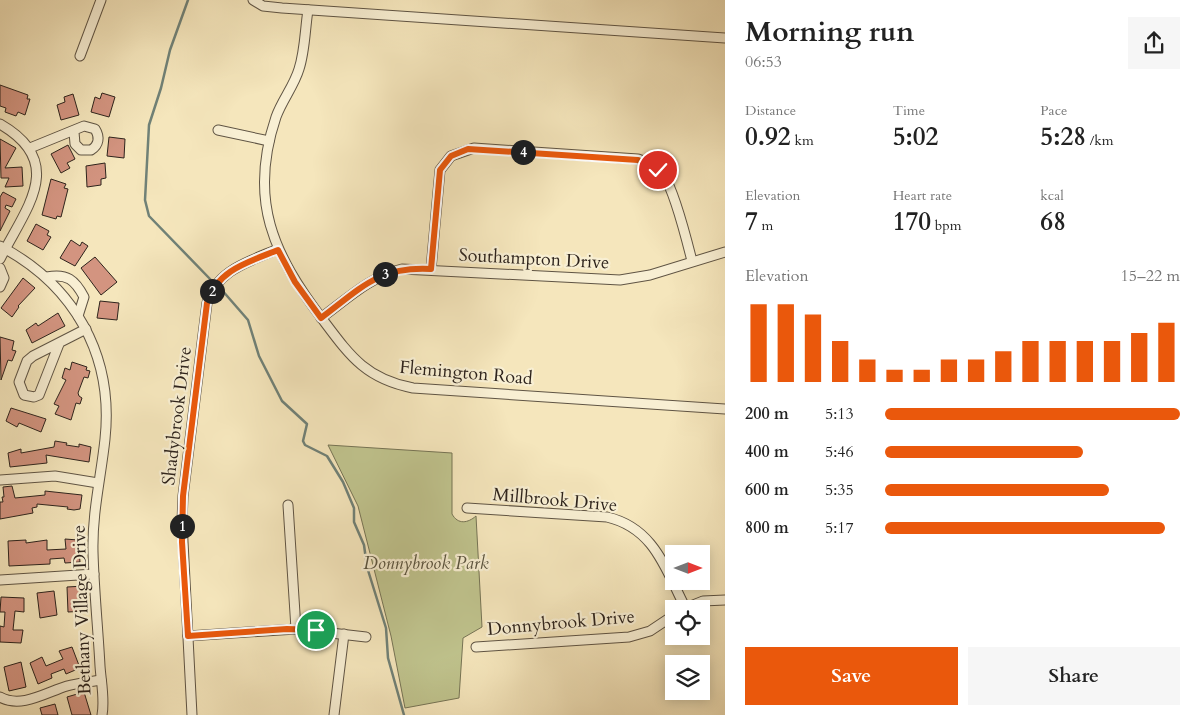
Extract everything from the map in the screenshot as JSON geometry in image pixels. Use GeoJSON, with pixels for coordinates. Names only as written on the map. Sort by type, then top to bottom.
{"type":"FeatureCollection","features":[{"type":"Feature","properties":{"kind":"street"},"geometry":{"type":"LineString","coordinates":[[80,56],[101,0]]}},
{"type":"Feature","properties":{"kind":"street"},"geometry":{"type":"LineString","coordinates":[[253,0],[263,6],[308,10],[725,38]]}},
{"type":"Feature","properties":{"kind":"street","name":"Flemington Road"},"geometry":{"type":"LineString","coordinates":[[308,10],[299,69],[277,116],[269,142],[265,191],[268,216],[278,250],[295,282],[356,362],[375,376],[400,386],[725,409]]}},
{"type":"Feature","properties":{"kind":"street"},"geometry":{"type":"LineString","coordinates":[[0,124],[22,138],[30,148],[35,161],[34,191],[3,247],[0,259]]}},
{"type":"Feature","properties":{"kind":"street"},"geometry":{"type":"LineString","coordinates":[[218,130],[269,142]]}},
{"type":"Feature","properties":{"kind":"street"},"geometry":{"type":"LineString","coordinates":[[30,148],[74,132]]}},
{"type":"Feature","properties":{"kind":"street"},"geometry":{"type":"LineString","coordinates":[[431,269],[440,170],[451,156],[474,148],[638,160],[648,163],[658,170],[668,184],[692,261]]}},
{"type":"Feature","properties":{"kind":"street","name":"Bethany Village Drive"},"geometry":{"type":"LineString","coordinates":[[3,247],[47,277],[78,316],[86,329],[100,363],[106,398],[105,439],[94,518],[94,574],[102,715]]}},
{"type":"Feature","properties":{"kind":"street","name":"Shadybrook Drive"},"geometry":{"type":"LineString","coordinates":[[192,715],[182,542],[183,496],[207,303],[214,286],[226,273],[278,250]]}},
{"type":"Feature","properties":{"kind":"street","name":"Southampton Drive"},"geometry":{"type":"LineString","coordinates":[[321,318],[382,275],[402,269],[620,280],[650,275],[725,252]]}},
{"type":"Feature","properties":{"kind":"street"},"geometry":{"type":"LineString","coordinates":[[0,268],[4,278],[0,287]]}},
{"type":"Feature","properties":{"kind":"street"},"geometry":{"type":"LineString","coordinates":[[47,277],[63,275],[70,278],[84,298],[78,316]]}},
{"type":"Feature","properties":{"kind":"street"},"geometry":{"type":"LineString","coordinates":[[59,344],[39,395],[34,397],[24,395],[19,382],[27,361],[33,356],[86,329]]}},
{"type":"Feature","properties":{"kind":"street"},"geometry":{"type":"LineString","coordinates":[[0,480],[55,476],[98,483]]}},
{"type":"Feature","properties":{"kind":"street"},"geometry":{"type":"LineString","coordinates":[[288,505],[296,629]]}},
{"type":"Feature","properties":{"kind":"street","name":"Millbrook Drive"},"geometry":{"type":"LineString","coordinates":[[467,508],[607,517],[627,524],[638,530],[650,541],[680,600]]}},
{"type":"Feature","properties":{"kind":"street"},"geometry":{"type":"LineString","coordinates":[[0,580],[94,574]]}},
{"type":"Feature","properties":{"kind":"street"},"geometry":{"type":"LineString","coordinates":[[710,601],[725,600]]}},
{"type":"Feature","properties":{"kind":"street","name":"Donnybrook Drive"},"geometry":{"type":"LineString","coordinates":[[476,647],[629,637],[650,631],[665,621]]}},
{"type":"Feature","properties":{"kind":"street"},"geometry":{"type":"LineString","coordinates":[[188,636],[296,629],[366,637]]}},
{"type":"Feature","properties":{"kind":"street"},"geometry":{"type":"LineString","coordinates":[[334,715],[344,634]]}},
{"type":"Feature","properties":{"kind":"street"},"geometry":{"type":"LineString","coordinates":[[0,697],[10,701],[28,700],[67,686],[101,680]]}},
{"type":"Feature","properties":{"kind":"green space","name":"Donnybrook Park"},"geometry":{"type":"Polygon","coordinates":[[[328,445],[452,453],[452,514],[454,518],[463,522],[476,516],[482,627],[463,638],[459,698],[405,708],[391,636],[358,506],[328,445]]]}},
{"type":"Feature","properties":{"kind":"building"},"geometry":{"type":"Polygon","coordinates":[[[0,85],[28,95],[27,99],[30,99],[25,115],[18,112],[16,116],[5,112],[6,108],[0,106],[0,85]]]}},
{"type":"Feature","properties":{"kind":"building"},"geometry":{"type":"Polygon","coordinates":[[[102,93],[115,97],[109,117],[91,112],[95,97],[100,99],[102,93]]]}},
{"type":"Feature","properties":{"kind":"building"},"geometry":{"type":"Polygon","coordinates":[[[73,94],[79,115],[61,120],[57,105],[65,102],[64,97],[73,94]]]}},
{"type":"Feature","properties":{"kind":"building"},"geometry":{"type":"Polygon","coordinates":[[[109,137],[125,139],[124,158],[107,156],[109,137]]]}},
{"type":"Feature","properties":{"kind":"building"},"geometry":{"type":"Polygon","coordinates":[[[0,139],[16,148],[5,168],[22,167],[23,186],[5,187],[9,178],[1,178],[0,139]]]}},
{"type":"Feature","properties":{"kind":"building"},"geometry":{"type":"Polygon","coordinates":[[[68,145],[75,159],[67,163],[70,168],[61,173],[51,154],[68,145]]]}},
{"type":"Feature","properties":{"kind":"building"},"geometry":{"type":"Polygon","coordinates":[[[105,163],[106,178],[101,179],[101,185],[87,187],[86,166],[105,163]]]}},
{"type":"Feature","properties":{"kind":"building"},"geometry":{"type":"Polygon","coordinates":[[[51,179],[66,184],[64,188],[68,189],[61,217],[57,216],[56,219],[42,215],[51,179]]]}},
{"type":"Feature","properties":{"kind":"building"},"geometry":{"type":"Polygon","coordinates":[[[3,192],[16,199],[12,207],[6,205],[5,208],[10,211],[0,231],[0,197],[3,192]]]}},
{"type":"Feature","properties":{"kind":"building"},"geometry":{"type":"Polygon","coordinates":[[[36,224],[49,231],[47,235],[51,237],[43,250],[27,241],[36,224]]]}},
{"type":"Feature","properties":{"kind":"building"},"geometry":{"type":"Polygon","coordinates":[[[71,240],[80,246],[82,242],[88,246],[75,266],[60,258],[71,240]]]}},
{"type":"Feature","properties":{"kind":"building"},"geometry":{"type":"Polygon","coordinates":[[[95,257],[117,282],[101,295],[81,268],[95,257]]]}},
{"type":"Feature","properties":{"kind":"building"},"geometry":{"type":"Polygon","coordinates":[[[23,278],[35,288],[18,306],[12,317],[1,308],[23,278]]]}},
{"type":"Feature","properties":{"kind":"building"},"geometry":{"type":"Polygon","coordinates":[[[100,301],[119,303],[117,320],[97,318],[100,301]]]}},
{"type":"Feature","properties":{"kind":"building"},"geometry":{"type":"Polygon","coordinates":[[[58,313],[65,326],[32,343],[26,330],[36,323],[38,326],[58,313]]]}},
{"type":"Feature","properties":{"kind":"building"},"geometry":{"type":"Polygon","coordinates":[[[0,337],[14,341],[12,350],[16,351],[12,361],[8,360],[1,380],[0,337]]]}},
{"type":"Feature","properties":{"kind":"building"},"geometry":{"type":"Polygon","coordinates":[[[72,362],[87,367],[86,370],[90,371],[88,378],[84,377],[78,393],[82,398],[80,404],[76,403],[71,420],[55,414],[59,406],[54,404],[66,380],[62,378],[65,368],[70,370],[72,362]]]}},
{"type":"Feature","properties":{"kind":"building"},"geometry":{"type":"Polygon","coordinates":[[[11,408],[46,419],[41,432],[19,423],[17,427],[6,421],[11,408]]]}},
{"type":"Feature","properties":{"kind":"building"},"geometry":{"type":"Polygon","coordinates":[[[55,441],[67,443],[66,445],[79,447],[79,444],[91,447],[89,462],[46,455],[47,463],[10,467],[8,453],[21,449],[21,453],[54,447],[55,441]]]}},
{"type":"Feature","properties":{"kind":"building"},"geometry":{"type":"Polygon","coordinates":[[[12,486],[15,498],[45,495],[45,491],[82,495],[80,509],[74,510],[67,509],[68,507],[37,504],[37,507],[32,508],[33,513],[0,519],[0,502],[3,502],[2,497],[4,497],[3,487],[12,486]]]}},
{"type":"Feature","properties":{"kind":"building"},"geometry":{"type":"Polygon","coordinates":[[[65,539],[78,540],[80,562],[65,563],[64,558],[50,559],[50,564],[9,566],[8,541],[26,540],[26,543],[47,540],[47,550],[66,549],[65,539]]]}},
{"type":"Feature","properties":{"kind":"building"},"geometry":{"type":"Polygon","coordinates":[[[84,586],[86,611],[68,612],[67,587],[84,586]]]}},
{"type":"Feature","properties":{"kind":"building"},"geometry":{"type":"Polygon","coordinates":[[[54,591],[57,615],[40,618],[37,593],[54,591]]]}},
{"type":"Feature","properties":{"kind":"building"},"geometry":{"type":"Polygon","coordinates":[[[1,597],[24,598],[24,612],[15,611],[13,630],[23,630],[21,643],[0,642],[0,626],[4,627],[5,612],[0,612],[1,597]]]}},
{"type":"Feature","properties":{"kind":"building"},"geometry":{"type":"Polygon","coordinates":[[[72,647],[80,668],[66,674],[64,669],[51,674],[52,678],[38,684],[30,663],[42,657],[46,666],[63,659],[59,651],[72,647]]]}},
{"type":"Feature","properties":{"kind":"building"},"geometry":{"type":"Polygon","coordinates":[[[21,662],[26,687],[9,691],[4,667],[21,662]]]}},
{"type":"Feature","properties":{"kind":"building"},"geometry":{"type":"Polygon","coordinates":[[[84,692],[91,715],[72,715],[67,697],[84,692]]]}},
{"type":"Feature","properties":{"kind":"building"},"geometry":{"type":"Polygon","coordinates":[[[55,704],[58,715],[42,715],[40,708],[55,704]]]}},
{"type":"Feature","properties":{"kind":"waterway"},"geometry":{"type":"LineString","coordinates":[[188,0],[170,50],[161,88],[149,125],[145,200],[149,216],[211,280]]}},
{"type":"Feature","properties":{"kind":"waterway"},"geometry":{"type":"LineString","coordinates":[[221,289],[248,320],[259,356],[282,401],[307,424],[303,441],[305,445],[327,456],[343,482],[354,508],[354,522],[364,545],[367,567],[386,628],[388,658],[404,715]]}},
{"type":"Feature","properties":{"kind":"route"},"geometry":{"type":"LineString","coordinates":[[316,630],[287,629],[188,636],[182,542],[183,496],[207,303],[214,286],[226,273],[278,250],[295,282],[321,318],[370,281],[382,275],[402,269],[431,269],[440,170],[451,156],[468,149],[638,160],[648,163],[658,170]]}}]}
